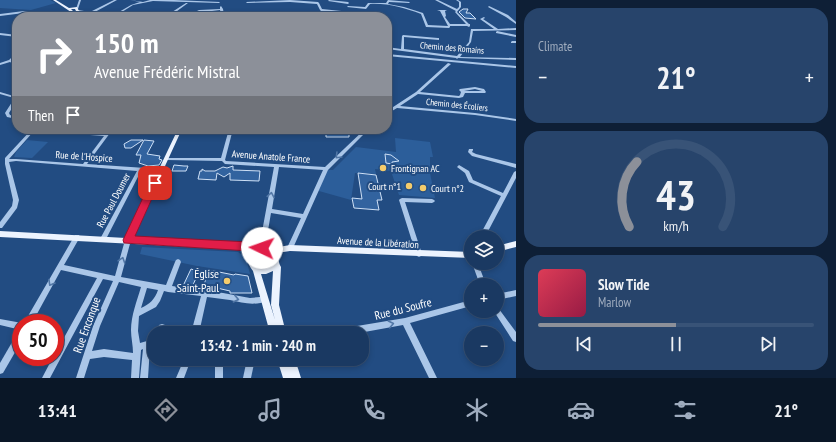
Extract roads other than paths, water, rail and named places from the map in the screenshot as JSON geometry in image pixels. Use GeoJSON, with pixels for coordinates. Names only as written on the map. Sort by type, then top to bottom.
{"type":"FeatureCollection","features":[{"type":"Feature","properties":{"kind":"main road"},"geometry":{"type":"LineString","coordinates":[[54,0],[74,11]]}},
{"type":"Feature","properties":{"kind":"main road"},"geometry":{"type":"LineString","coordinates":[[128,240],[178,134]]}},
{"type":"Feature","properties":{"kind":"main road"},"geometry":{"type":"LineString","coordinates":[[0,234],[236,246],[272,251],[277,267],[275,305],[280,326]]}},
{"type":"Feature","properties":{"kind":"main road"},"geometry":{"type":"LineString","coordinates":[[504,247],[516,244]]}},
{"type":"Feature","properties":{"kind":"main road"},"geometry":{"type":"LineString","coordinates":[[236,246],[250,257],[251,264],[256,268],[265,270],[287,249]]}},
{"type":"Feature","properties":{"kind":"main road"},"geometry":{"type":"LineString","coordinates":[[250,257],[259,248]]}},
{"type":"Feature","properties":{"kind":"main road","name":"Avenue de la Libération"},"geometry":{"type":"LineString","coordinates":[[272,251],[287,249],[464,255]]}},
{"type":"Feature","properties":{"kind":"main road"},"geometry":{"type":"LineString","coordinates":[[256,268],[272,326]]}},
{"type":"Feature","properties":{"kind":"main road"},"geometry":{"type":"LineString","coordinates":[[265,298],[276,293]]}},
{"type":"Feature","properties":{"kind":"main road"},"geometry":{"type":"LineString","coordinates":[[284,366],[288,378]]}},
{"type":"Feature","properties":{"kind":"main road"},"geometry":{"type":"LineString","coordinates":[[292,366],[296,378]]}},
{"type":"Feature","properties":{"kind":"street"},"geometry":{"type":"LineString","coordinates":[[74,11],[79,5],[80,0]]}},
{"type":"Feature","properties":{"kind":"street"},"geometry":{"type":"LineString","coordinates":[[93,12],[116,0]]}},
{"type":"Feature","properties":{"kind":"street"},"geometry":{"type":"LineString","coordinates":[[131,0],[142,3]]}},
{"type":"Feature","properties":{"kind":"street"},"geometry":{"type":"LineString","coordinates":[[121,12],[132,5],[152,0],[185,2],[218,1],[222,12]]}},
{"type":"Feature","properties":{"kind":"street"},"geometry":{"type":"LineString","coordinates":[[247,2],[290,1],[318,3],[321,10],[350,12],[348,1],[329,0]]}},
{"type":"Feature","properties":{"kind":"street"},"geometry":{"type":"LineString","coordinates":[[392,110],[417,93],[458,57],[470,42],[472,30],[469,25],[456,12],[456,10],[436,0]]}},
{"type":"Feature","properties":{"kind":"street"},"geometry":{"type":"LineString","coordinates":[[387,4],[388,1],[409,2]]}},
{"type":"Feature","properties":{"kind":"street"},"geometry":{"type":"LineString","coordinates":[[456,10],[460,7],[458,1]]}},
{"type":"Feature","properties":{"kind":"street"},"geometry":{"type":"LineString","coordinates":[[173,12],[185,2]]}},
{"type":"Feature","properties":{"kind":"street"},"geometry":{"type":"LineString","coordinates":[[348,7],[366,8],[372,3],[387,4],[406,8],[422,14],[427,26],[449,28],[449,25],[469,25]]}},
{"type":"Feature","properties":{"kind":"street"},"geometry":{"type":"LineString","coordinates":[[489,7],[507,16],[516,24]]}},
{"type":"Feature","properties":{"kind":"street"},"geometry":{"type":"LineString","coordinates":[[199,11],[222,9]]}},
{"type":"Feature","properties":{"kind":"street"},"geometry":{"type":"LineString","coordinates":[[24,12],[82,12]]}},
{"type":"Feature","properties":{"kind":"street"},"geometry":{"type":"LineString","coordinates":[[0,15],[12,13]]}},
{"type":"Feature","properties":{"kind":"street"},"geometry":{"type":"LineString","coordinates":[[445,16],[449,25]]}},
{"type":"Feature","properties":{"kind":"street"},"geometry":{"type":"LineString","coordinates":[[484,18],[482,19],[499,30]]}},
{"type":"Feature","properties":{"kind":"street"},"geometry":{"type":"LineString","coordinates":[[472,30],[516,29]]}},
{"type":"Feature","properties":{"kind":"street"},"geometry":{"type":"LineString","coordinates":[[490,30],[516,36]]}},
{"type":"Feature","properties":{"kind":"street"},"geometry":{"type":"LineString","coordinates":[[0,34],[12,35]]}},
{"type":"Feature","properties":{"kind":"street"},"geometry":{"type":"LineString","coordinates":[[402,50],[403,36],[438,39]]}},
{"type":"Feature","properties":{"kind":"street","name":"Chemin des Romains"},"geometry":{"type":"LineString","coordinates":[[392,49],[458,57],[516,59]]}},
{"type":"Feature","properties":{"kind":"street"},"geometry":{"type":"LineString","coordinates":[[392,56],[450,63],[516,67]]}},
{"type":"Feature","properties":{"kind":"street"},"geometry":{"type":"LineString","coordinates":[[0,64],[10,61]]}},
{"type":"Feature","properties":{"kind":"street"},"geometry":{"type":"LineString","coordinates":[[417,93],[459,97],[462,96],[463,92],[461,90],[475,88],[484,92],[463,92]]}},
{"type":"Feature","properties":{"kind":"street"},"geometry":{"type":"LineString","coordinates":[[0,93],[12,96]]}},
{"type":"Feature","properties":{"kind":"street"},"geometry":{"type":"LineString","coordinates":[[12,105],[7,113],[8,116],[12,117]]}},
{"type":"Feature","properties":{"kind":"street","name":"Chemin des Écoliers"},"geometry":{"type":"LineString","coordinates":[[397,107],[476,114],[516,120]]}},
{"type":"Feature","properties":{"kind":"street"},"geometry":{"type":"LineString","coordinates":[[0,226],[15,207],[16,200],[6,161],[10,154],[29,134]]}},
{"type":"Feature","properties":{"kind":"street"},"geometry":{"type":"LineString","coordinates":[[95,134],[107,135]]}},
{"type":"Feature","properties":{"kind":"street","name":"Avenue Anatole France"},"geometry":{"type":"LineString","coordinates":[[230,134],[223,160],[277,166],[326,169]]}},
{"type":"Feature","properties":{"kind":"street"},"geometry":{"type":"LineString","coordinates":[[287,249],[305,216],[326,169],[362,134]]}},
{"type":"Feature","properties":{"kind":"street"},"geometry":{"type":"LineString","coordinates":[[84,165],[107,135]]}},
{"type":"Feature","properties":{"kind":"street"},"geometry":{"type":"LineString","coordinates":[[471,150],[470,152],[474,155],[516,166]]}},
{"type":"Feature","properties":{"kind":"street"},"geometry":{"type":"LineString","coordinates":[[166,158],[223,160]]}},
{"type":"Feature","properties":{"kind":"street","name":"Rue de l'Hospice"},"geometry":{"type":"LineString","coordinates":[[6,161],[160,171]]}},
{"type":"Feature","properties":{"kind":"street"},"geometry":{"type":"LineString","coordinates":[[259,248],[269,211],[277,166]]}},
{"type":"Feature","properties":{"kind":"street"},"geometry":{"type":"LineString","coordinates":[[460,167],[467,172],[471,181],[504,196]]}},
{"type":"Feature","properties":{"kind":"street","name":"Rue Paul Doumer"},"geometry":{"type":"LineString","coordinates":[[103,239],[140,170]]}},
{"type":"Feature","properties":{"kind":"street"},"geometry":{"type":"LineString","coordinates":[[486,230],[516,173]]}},
{"type":"Feature","properties":{"kind":"street"},"geometry":{"type":"LineString","coordinates":[[419,254],[402,200],[432,201]]}},
{"type":"Feature","properties":{"kind":"street"},"geometry":{"type":"LineString","coordinates":[[269,211],[305,216]]}},
{"type":"Feature","properties":{"kind":"street"},"geometry":{"type":"LineString","coordinates":[[33,314],[77,237]]}},
{"type":"Feature","properties":{"kind":"street","name":"Rue Enconque"},"geometry":{"type":"LineString","coordinates":[[80,378],[97,326],[116,280],[128,240]]}},
{"type":"Feature","properties":{"kind":"street"},"geometry":{"type":"LineString","coordinates":[[136,313],[153,307],[158,301],[166,289],[178,262]]}},
{"type":"Feature","properties":{"kind":"street"},"geometry":{"type":"LineString","coordinates":[[60,267],[144,286],[257,302],[265,298]]}},
{"type":"Feature","properties":{"kind":"street"},"geometry":{"type":"LineString","coordinates":[[46,378],[101,276]]}},
{"type":"Feature","properties":{"kind":"street"},"geometry":{"type":"LineString","coordinates":[[135,378],[137,347],[134,329],[136,313],[144,286]]}},
{"type":"Feature","properties":{"kind":"street"},"geometry":{"type":"LineString","coordinates":[[504,296],[516,293]]}},
{"type":"Feature","properties":{"kind":"street"},"geometry":{"type":"LineString","coordinates":[[197,326],[204,294]]}},
{"type":"Feature","properties":{"kind":"street","name":"Rue du Soufre"},"geometry":{"type":"LineString","coordinates":[[369,328],[405,321],[464,306]]}},
{"type":"Feature","properties":{"kind":"street"},"geometry":{"type":"LineString","coordinates":[[502,318],[516,338]]}},
{"type":"Feature","properties":{"kind":"street"},"geometry":{"type":"LineString","coordinates":[[405,321],[433,378]]}},
{"type":"Feature","properties":{"kind":"street"},"geometry":{"type":"LineString","coordinates":[[0,322],[12,324]]}},
{"type":"Feature","properties":{"kind":"street"},"geometry":{"type":"LineString","coordinates":[[137,347],[147,345]]}},
{"type":"Feature","properties":{"kind":"street"},"geometry":{"type":"LineString","coordinates":[[0,370],[12,350]]}},
{"type":"Feature","properties":{"kind":"street"},"geometry":{"type":"LineString","coordinates":[[87,356],[104,353],[136,357]]}},
{"type":"Feature","properties":{"kind":"street"},"geometry":{"type":"LineString","coordinates":[[144,378],[147,361]]}},
{"type":"Feature","properties":{"kind":"street"},"geometry":{"type":"LineString","coordinates":[[180,378],[185,366]]}},
{"type":"Feature","properties":{"kind":"street"},"geometry":{"type":"LineString","coordinates":[[219,366],[219,378]]}},
{"type":"Feature","properties":{"kind":"street"},"geometry":{"type":"LineString","coordinates":[[247,378],[250,366]]}},
{"type":"Feature","properties":{"kind":"place","name":"Frontignan AC"},"geometry":{"type":"Point","coordinates":[383,168]}},
{"type":"Feature","properties":{"kind":"place","name":"Court n°1"},"geometry":{"type":"Point","coordinates":[409,186]}},
{"type":"Feature","properties":{"kind":"place","name":"Court n°2"},"geometry":{"type":"Point","coordinates":[423,188]}},
{"type":"Feature","properties":{"kind":"place","name":"Église Saint-Paul"},"geometry":{"type":"Point","coordinates":[227,281]}}]}
